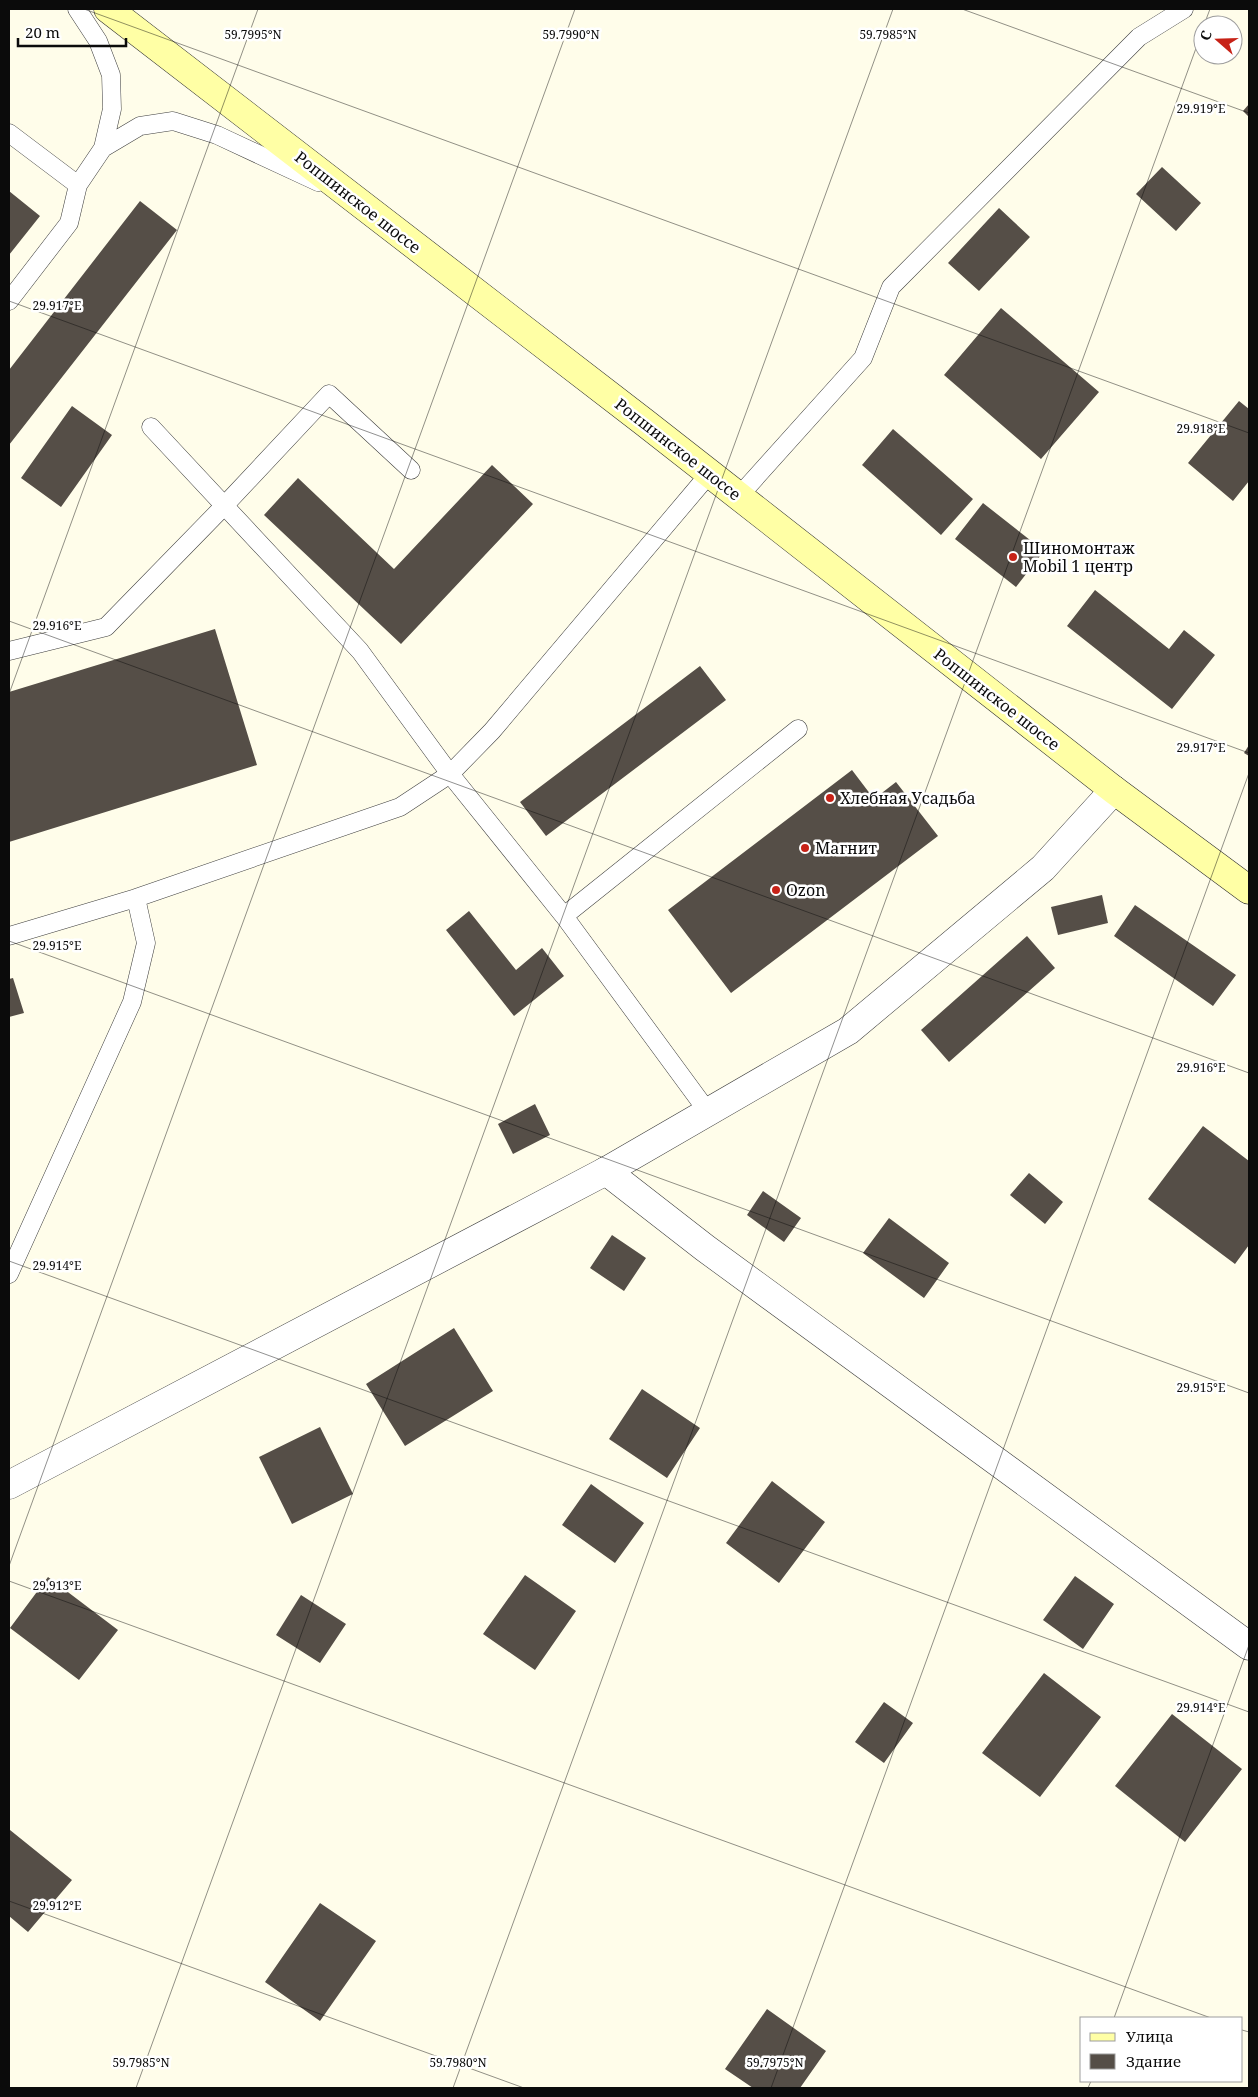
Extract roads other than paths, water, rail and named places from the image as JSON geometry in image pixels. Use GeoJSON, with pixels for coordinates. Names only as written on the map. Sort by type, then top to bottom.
{"type":"FeatureCollection","features":[{"type":"Feature","properties":{"kind":"main road","name":"Ропшинское шоссе"},"geometry":{"type":"LineString","coordinates":[[108,9],[710,473],[1114,790],[1249,890]]}},
{"type":"Feature","properties":{"kind":"street"},"geometry":{"type":"LineString","coordinates":[[9,1485],[606,1171],[848,1031],[1044,868],[1114,790]]}},
{"type":"Feature","properties":{"kind":"street"},"geometry":{"type":"LineString","coordinates":[[606,1171],[705,1248],[1249,1646]]}},
{"type":"Feature","properties":{"kind":"lane"},"geometry":{"type":"LineString","coordinates":[[9,300],[69,223],[78,185],[103,148],[112,109],[111,75],[98,41],[77,9]]}},
{"type":"Feature","properties":{"kind":"lane"},"geometry":{"type":"LineString","coordinates":[[739,496],[863,358],[891,286],[1139,37],[1184,9]]}},
{"type":"Feature","properties":{"kind":"lane"},"geometry":{"type":"LineString","coordinates":[[103,148],[140,126],[173,121],[217,134],[352,198]]}},
{"type":"Feature","properties":{"kind":"lane"},"geometry":{"type":"LineString","coordinates":[[9,133],[78,185]]}},
{"type":"Feature","properties":{"kind":"lane"},"geometry":{"type":"LineString","coordinates":[[9,651],[106,627],[224,506],[329,394],[411,470]]}},
{"type":"Feature","properties":{"kind":"lane"},"geometry":{"type":"LineString","coordinates":[[151,428],[360,651],[450,774],[564,916],[708,1112]]}},
{"type":"Feature","properties":{"kind":"lane"},"geometry":{"type":"LineString","coordinates":[[9,936],[136,898],[400,807],[450,774],[492,731],[710,473]]}},
{"type":"Feature","properties":{"kind":"lane"},"geometry":{"type":"LineString","coordinates":[[564,916],[798,729]]}},
{"type":"Feature","properties":{"kind":"lane"},"geometry":{"type":"LineString","coordinates":[[9,1274],[132,1002],[146,944],[136,898]]}},
{"type":"Feature","properties":{"kind":"place","name":"Шиномонтаж Mobil 1 центр"},"geometry":{"type":"Point","coordinates":[1013,557]}},
{"type":"Feature","properties":{"kind":"place","name":"Хлебная Усадьба"},"geometry":{"type":"Point","coordinates":[830,798]}},
{"type":"Feature","properties":{"kind":"place","name":"Магнит"},"geometry":{"type":"Point","coordinates":[805,848]}},
{"type":"Feature","properties":{"kind":"place","name":"Ozon"},"geometry":{"type":"Point","coordinates":[776,890]}}]}
